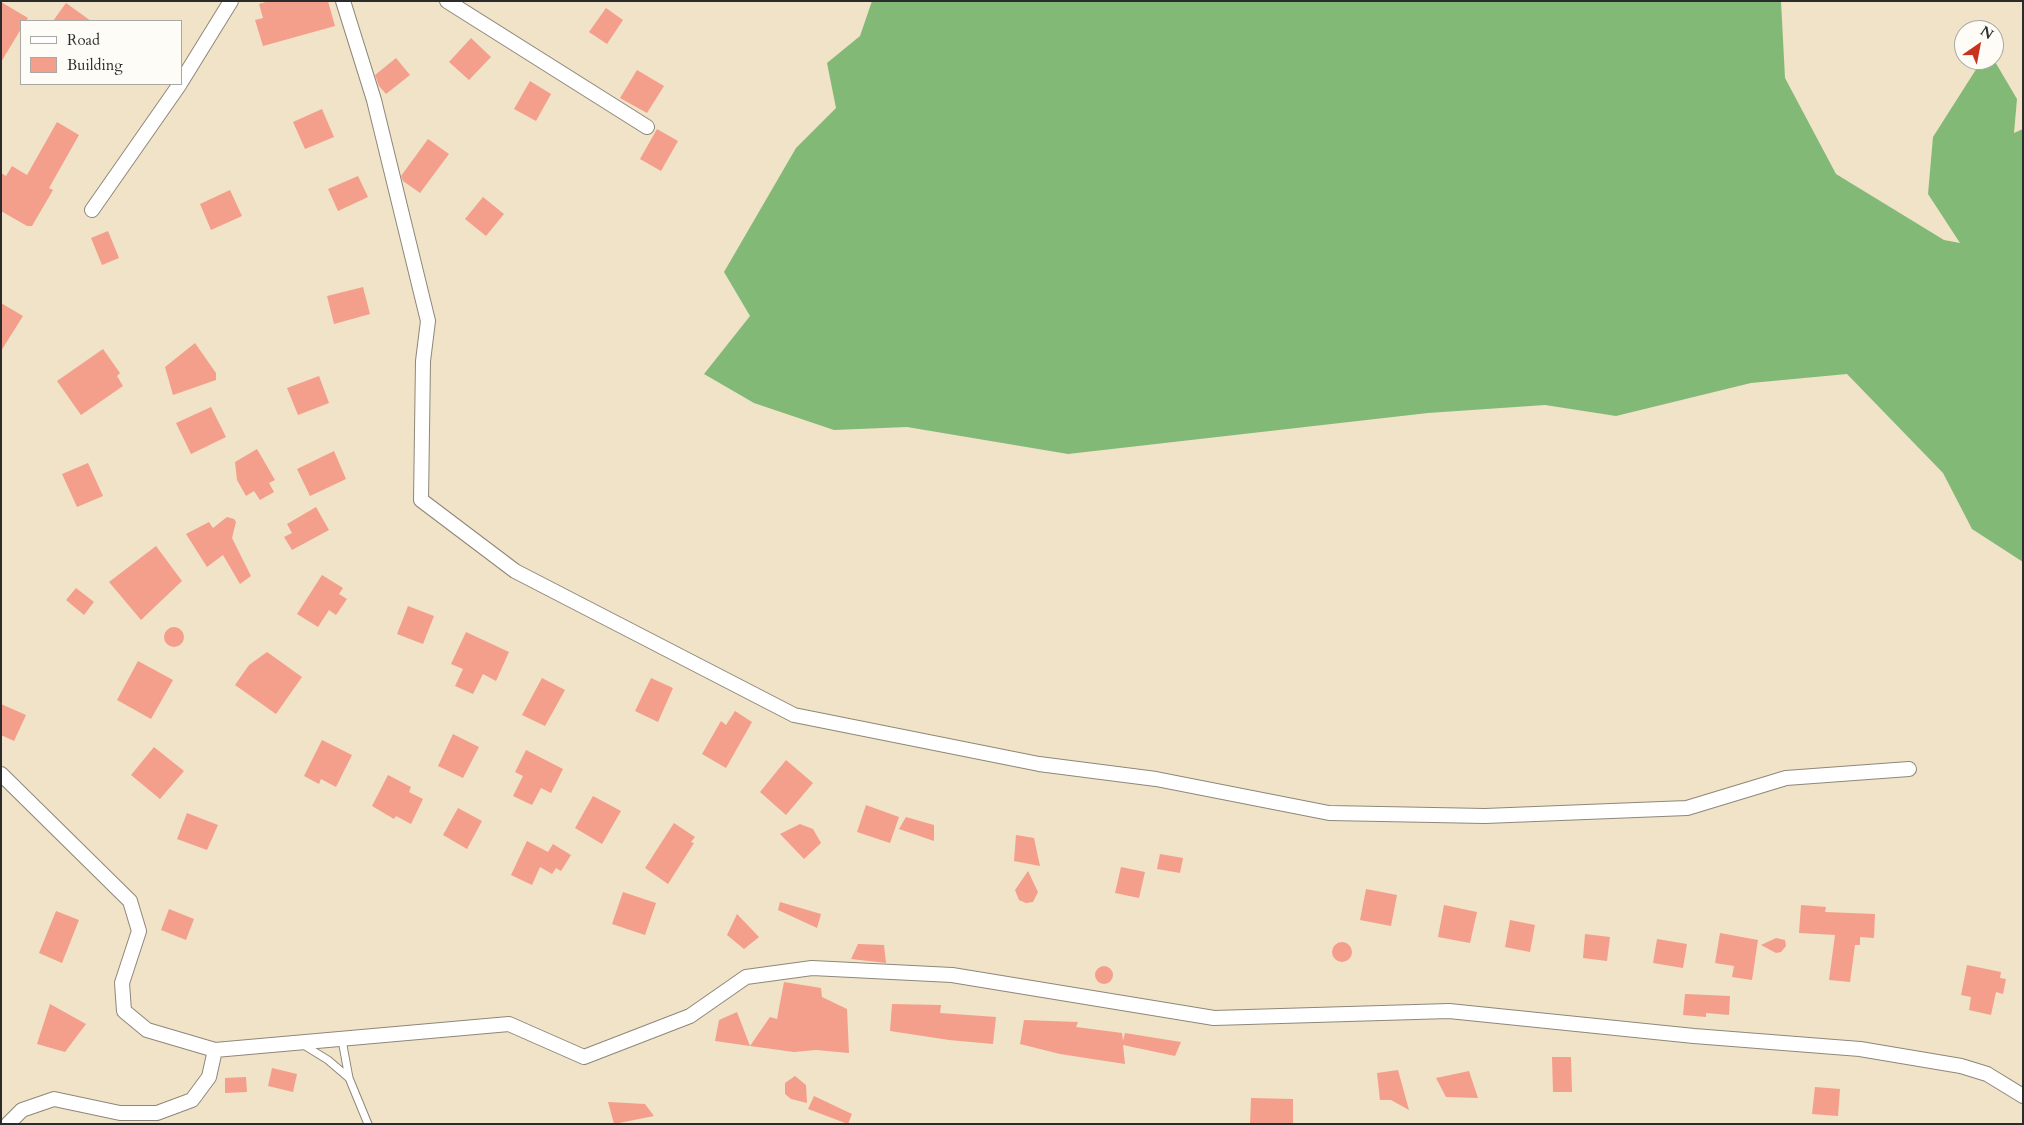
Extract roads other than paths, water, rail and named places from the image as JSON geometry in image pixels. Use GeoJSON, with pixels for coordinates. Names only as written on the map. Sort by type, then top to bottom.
{"type":"FeatureCollection","features":[{"type":"Feature","properties":{"kind":"street"},"geometry":{"type":"LineString","coordinates":[[182,81],[231,1]]}},
{"type":"Feature","properties":{"kind":"street"},"geometry":{"type":"LineString","coordinates":[[343,1],[374,100],[428,321],[423,361],[421,500],[515,571],[794,716],[1039,764],[1156,779],[1329,813],[1485,816],[1687,808],[1786,778],[1909,769]]}},
{"type":"Feature","properties":{"kind":"street"},"geometry":{"type":"LineString","coordinates":[[447,1],[647,127]]}},
{"type":"Feature","properties":{"kind":"street"},"geometry":{"type":"LineString","coordinates":[[92,210],[180,85]]}},
{"type":"Feature","properties":{"kind":"street"},"geometry":{"type":"LineString","coordinates":[[1,774],[130,902],[139,931],[122,982],[124,1011],[147,1030],[215,1050],[301,1044],[509,1024],[584,1057],[690,1016],[746,977],[812,968],[952,975],[1214,1018],[1449,1011],[1694,1036],[1860,1048],[1961,1066],[1987,1074],[2023,1096]]}},
{"type":"Feature","properties":{"kind":"street"},"geometry":{"type":"LineString","coordinates":[[8,1124],[22,1110],[54,1099],[120,1113],[157,1113],[192,1100],[209,1077],[215,1050]]}},
{"type":"Feature","properties":{"kind":"lane"},"geometry":{"type":"LineString","coordinates":[[342,1040],[349,1078],[368,1124]]}},
{"type":"Feature","properties":{"kind":"lane"},"geometry":{"type":"LineString","coordinates":[[301,1044],[328,1060],[349,1078]]}}]}
